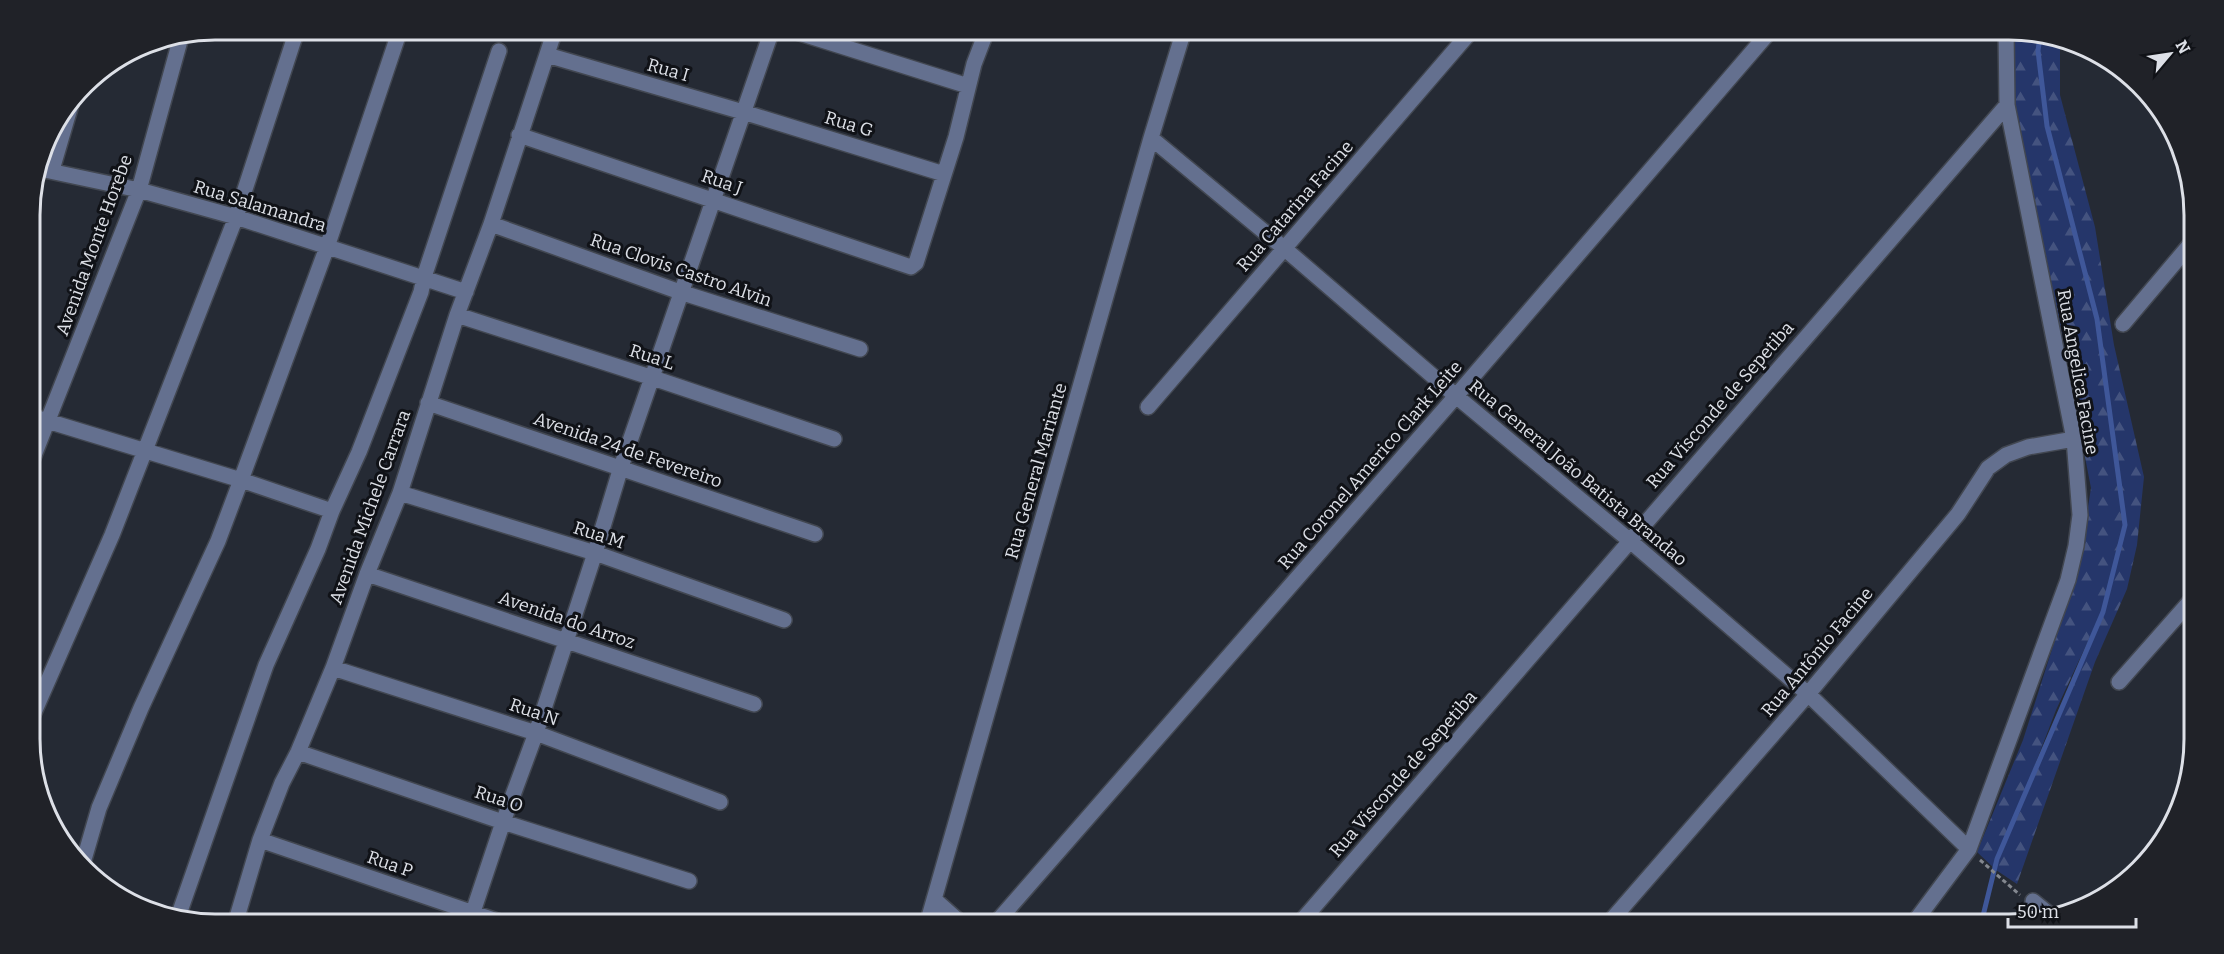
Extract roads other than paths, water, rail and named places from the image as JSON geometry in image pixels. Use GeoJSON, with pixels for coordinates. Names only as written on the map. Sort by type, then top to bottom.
{"type":"FeatureCollection","features":[{"type":"Feature","properties":{"kind":"street"},"geometry":{"type":"LineString","coordinates":[[41,697],[112,535],[236,218],[294,40]]}},
{"type":"Feature","properties":{"kind":"street"},"geometry":{"type":"LineString","coordinates":[[85,855],[99,808],[141,708],[218,541],[327,247],[397,40]]}},
{"type":"Feature","properties":{"kind":"street","name":"Avenida Michele Carrara"},"geometry":{"type":"LineString","coordinates":[[238,914],[282,783],[298,752],[333,668],[367,574],[400,493],[457,315],[491,224],[552,40]]}},
{"type":"Feature","properties":{"kind":"street"},"geometry":{"type":"LineString","coordinates":[[472,914],[536,733],[680,292],[768,40]]}},
{"type":"Feature","properties":{"kind":"street"},"geometry":{"type":"LineString","coordinates":[[822,40],[968,86]]}},
{"type":"Feature","properties":{"kind":"street"},"geometry":{"type":"LineString","coordinates":[[944,174],[968,86],[984,40]]}},
{"type":"Feature","properties":{"kind":"street","name":"Rua General Mariante"},"geometry":{"type":"LineString","coordinates":[[930,914],[1181,40]]}},
{"type":"Feature","properties":{"kind":"street","name":"Rua Catarina Facine"},"geometry":{"type":"LineString","coordinates":[[1148,407],[1463,40]]}},
{"type":"Feature","properties":{"kind":"street","name":"Rua Coronel Americo Clark Leite"},"geometry":{"type":"LineString","coordinates":[[1004,914],[1456,396],[1762,40]]}},
{"type":"Feature","properties":{"kind":"street","name":"Rua Angelica Facine"},"geometry":{"type":"LineString","coordinates":[[1922,913],[1973,854],[2068,580],[2080,515],[2074,439],[2007,105],[2006,40]]}},
{"type":"Feature","properties":{"kind":"street","name":"Avenida Monte Horebe"},"geometry":{"type":"LineString","coordinates":[[41,440],[139,190],[178,45]]}},
{"type":"Feature","properties":{"kind":"street"},"geometry":{"type":"LineString","coordinates":[[180,910],[266,665],[359,452],[421,292],[499,51]]}},
{"type":"Feature","properties":{"kind":"street","name":"Rua I"},"geometry":{"type":"LineString","coordinates":[[547,55],[743,112]]}},
{"type":"Feature","properties":{"kind":"street","name":"Rua Visconde de Sepetiba"},"geometry":{"type":"LineString","coordinates":[[1308,913],[2007,105]]}},
{"type":"Feature","properties":{"kind":"street","name":"Rua G"},"geometry":{"type":"LineString","coordinates":[[743,112],[944,174]]}},
{"type":"Feature","properties":{"kind":"street","name":"Rua J"},"geometry":{"type":"LineString","coordinates":[[519,135],[911,267],[916,264],[944,174]]}},
{"type":"Feature","properties":{"kind":"street","name":"Rua General João Batista Brandao"},"geometry":{"type":"LineString","coordinates":[[1151,138],[1629,540],[1808,694],[1973,854]]}},
{"type":"Feature","properties":{"kind":"street","name":"Rua Salamandra"},"geometry":{"type":"LineString","coordinates":[[46,169],[139,190],[236,218],[466,292]]}},
{"type":"Feature","properties":{"kind":"street","name":"Rua Clovis Castro Alvin"},"geometry":{"type":"LineString","coordinates":[[491,224],[680,292],[860,349]]}},
{"type":"Feature","properties":{"kind":"street"},"geometry":{"type":"LineString","coordinates":[[2122,324],[2184,252]]}},
{"type":"Feature","properties":{"kind":"street","name":"Rua L"},"geometry":{"type":"LineString","coordinates":[[457,315],[834,439]]}},
{"type":"Feature","properties":{"kind":"street","name":"Avenida 24 de Fevereiro"},"geometry":{"type":"LineString","coordinates":[[428,404],[815,534]]}},
{"type":"Feature","properties":{"kind":"street"},"geometry":{"type":"LineString","coordinates":[[41,419],[241,480],[332,511]]}},
{"type":"Feature","properties":{"kind":"street","name":"Rua Antônio Facine"},"geometry":{"type":"LineString","coordinates":[[1617,913],[1808,694],[1958,514],[1988,468],[2006,455],[2028,447],[2074,439]]}},
{"type":"Feature","properties":{"kind":"street","name":"Rua M"},"geometry":{"type":"LineString","coordinates":[[400,493],[595,553],[784,620]]}},
{"type":"Feature","properties":{"kind":"street","name":"Avenida do Arroz"},"geometry":{"type":"LineString","coordinates":[[367,574],[754,704]]}},
{"type":"Feature","properties":{"kind":"street"},"geometry":{"type":"LineString","coordinates":[[2119,682],[2184,608]]}},
{"type":"Feature","properties":{"kind":"street","name":"Rua N"},"geometry":{"type":"LineString","coordinates":[[333,668],[536,733],[720,802]]}},
{"type":"Feature","properties":{"kind":"street","name":"Rua O"},"geometry":{"type":"LineString","coordinates":[[298,752],[503,822],[689,881]]}},
{"type":"Feature","properties":{"kind":"street","name":"Rua P"},"geometry":{"type":"LineString","coordinates":[[261,840],[460,914]]}},
{"type":"Feature","properties":{"kind":"street"},"geometry":{"type":"LineString","coordinates":[[934,899],[950,914]]}},
{"type":"Feature","properties":{"kind":"street"},"geometry":{"type":"LineString","coordinates":[[2033,901],[2044,910]]}},
{"type":"Feature","properties":{"kind":"waterway"},"geometry":{"type":"LineString","coordinates":[[1984,913],[1997,859],[2103,612],[2125,525],[2097,319],[2047,126],[2039,43]]}}]}
